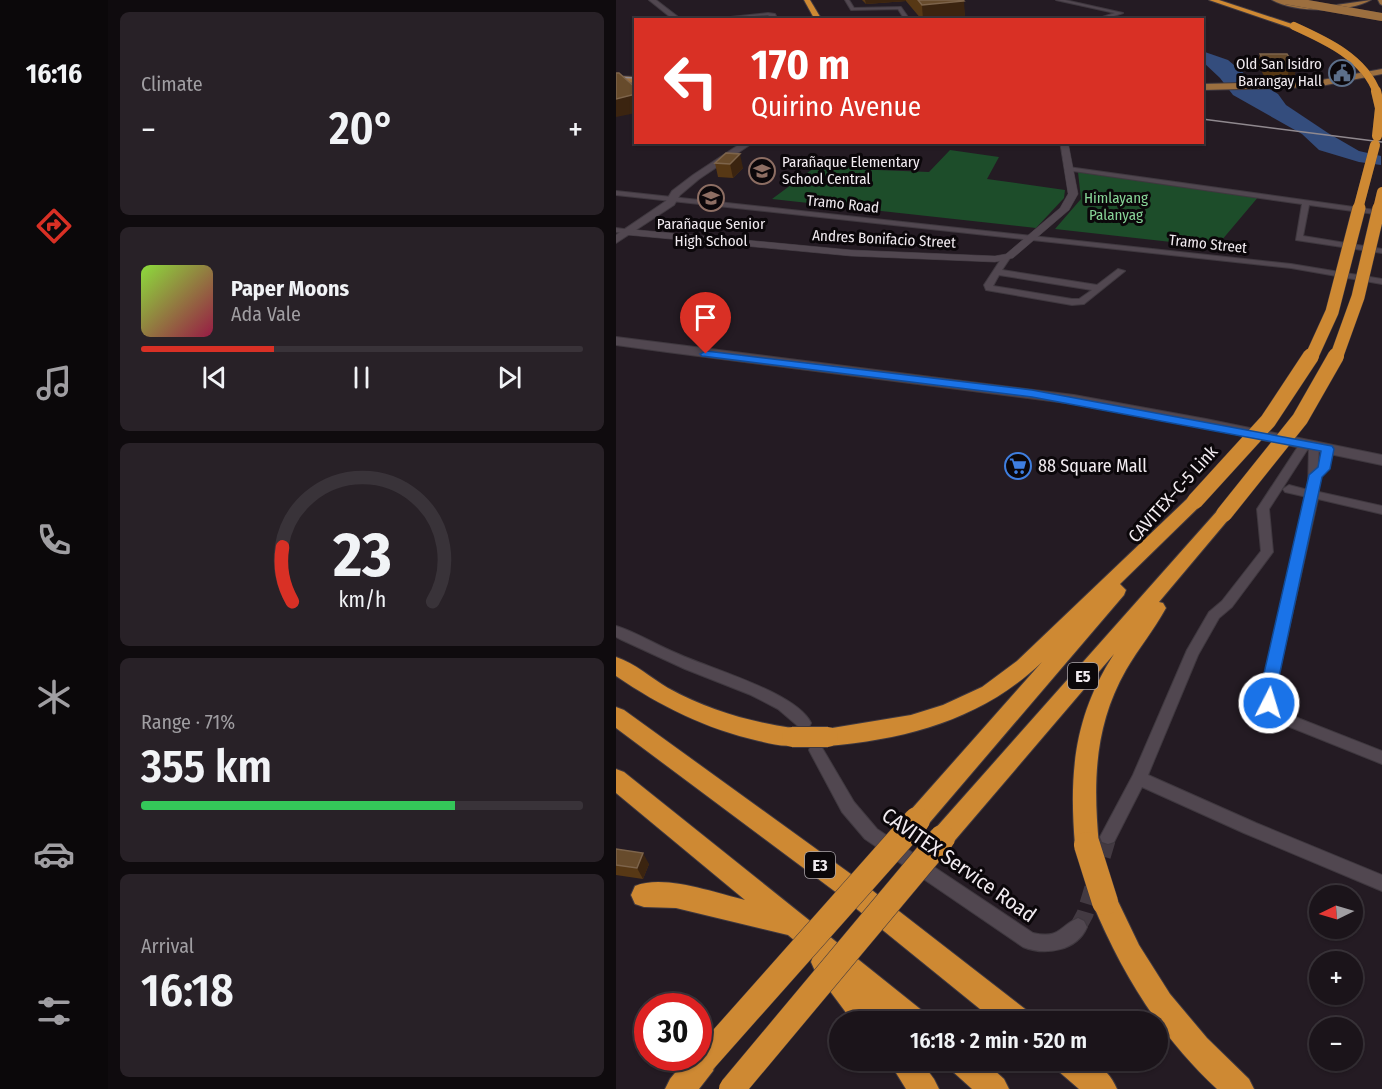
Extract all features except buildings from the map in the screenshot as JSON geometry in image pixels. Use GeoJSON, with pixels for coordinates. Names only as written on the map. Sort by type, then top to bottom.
{"type":"FeatureCollection","features":[{"type":"Feature","properties":{"kind":"highway"},"geometry":{"type":"LineString","coordinates":[[807,0],[818,18]]}},
{"type":"Feature","properties":{"kind":"highway","name":"CAVITEX–C-5 Link"},"geometry":{"type":"LineString","coordinates":[[680,1089],[1195,501],[1268,421],[1293,386],[1318,344],[1336,299],[1377,136],[1380,100],[1370,79],[1344,53],[1298,26],[1213,0]]}},
{"type":"Feature","properties":{"kind":"highway","name":"CAVITEX–C-5 Link"},"geometry":{"type":"LineString","coordinates":[[1226,0],[1298,26],[1354,52],[1381,78]]}},
{"type":"Feature","properties":{"kind":"highway","name":"E5"},"geometry":{"type":"LineString","coordinates":[[732,1089],[942,838],[1224,513],[1298,423],[1333,364],[1354,313],[1381,192]]}},
{"type":"Feature","properties":{"kind":"highway"},"geometry":{"type":"LineString","coordinates":[[616,665],[655,692],[702,716],[751,731],[798,730],[822,743],[924,721],[992,692],[1032,660],[1195,501]]}},
{"type":"Feature","properties":{"kind":"highway"},"geometry":{"type":"LineString","coordinates":[[1224,513],[1135,637],[1108,682],[1087,736],[1083,765],[1083,816],[1098,841],[1105,902],[1128,953],[1161,1005],[1205,1057],[1238,1089]]}},
{"type":"Feature","properties":{"kind":"highway","name":"E3"},"geometry":{"type":"LineString","coordinates":[[616,716],[837,878],[1005,1011]]}},
{"type":"Feature","properties":{"kind":"highway"},"geometry":{"type":"LineString","coordinates":[[616,779],[901,1011]]}},
{"type":"Feature","properties":{"kind":"highway"},"geometry":{"type":"LineString","coordinates":[[644,895],[676,897],[794,924],[862,1011]]}},
{"type":"Feature","properties":{"kind":"highway"},"geometry":{"type":"LineString","coordinates":[[910,1071],[924,1089]]}},
{"type":"Feature","properties":{"kind":"highway"},"geometry":{"type":"LineString","coordinates":[[974,1071],[994,1089]]}},
{"type":"Feature","properties":{"kind":"highway"},"geometry":{"type":"LineString","coordinates":[[1080,1071],[1102,1089]]}},
{"type":"Feature","properties":{"kind":"main road"},"geometry":{"type":"LineString","coordinates":[[644,0],[668,18]]}},
{"type":"Feature","properties":{"kind":"main road"},"geometry":{"type":"LineString","coordinates":[[652,0],[676,18]]}},
{"type":"Feature","properties":{"kind":"main road"},"geometry":{"type":"LineString","coordinates":[[1275,0],[1320,6],[1348,6],[1368,0]]}},
{"type":"Feature","properties":{"kind":"main road"},"geometry":{"type":"LineString","coordinates":[[1285,0],[1381,15]]}},
{"type":"Feature","properties":{"kind":"main road"},"geometry":{"type":"LineString","coordinates":[[1296,0],[1381,15]]}},
{"type":"Feature","properties":{"kind":"main road"},"geometry":{"type":"LineString","coordinates":[[1280,89],[1344,81],[1381,71]]}},
{"type":"Feature","properties":{"kind":"main road"},"geometry":{"type":"LineString","coordinates":[[616,73],[634,77]]}},
{"type":"Feature","properties":{"kind":"main road"},"geometry":{"type":"LineString","coordinates":[[616,79],[634,77]]}},
{"type":"Feature","properties":{"kind":"main road"},"geometry":{"type":"LineString","coordinates":[[1204,87],[1280,89],[1355,85],[1381,78]]}},
{"type":"Feature","properties":{"kind":"main road"},"geometry":{"type":"LineString","coordinates":[[1344,81],[1355,85]]}},
{"type":"Feature","properties":{"kind":"main road"},"geometry":{"type":"LineString","coordinates":[[1204,92],[1218,89]]}},
{"type":"Feature","properties":{"kind":"main road"},"geometry":{"type":"LineString","coordinates":[[616,240],[673,199],[676,193],[696,177],[747,144]]}},
{"type":"Feature","properties":{"kind":"main road"},"geometry":{"type":"LineString","coordinates":[[616,340],[748,359],[1032,393],[1381,460]]}},
{"type":"Feature","properties":{"kind":"street"},"geometry":{"type":"LineString","coordinates":[[847,0],[853,9],[899,8],[906,18]]}},
{"type":"Feature","properties":{"kind":"street"},"geometry":{"type":"LineString","coordinates":[[1058,0],[1121,13],[1102,18]]}},
{"type":"Feature","properties":{"kind":"street"},"geometry":{"type":"LineString","coordinates":[[725,18],[768,14],[774,15],[775,18]]}},
{"type":"Feature","properties":{"kind":"street"},"geometry":{"type":"LineString","coordinates":[[1064,144],[1073,194],[1070,202],[1064,210],[1006,258],[988,285],[989,288],[1078,302],[1121,270]]}},
{"type":"Feature","properties":{"kind":"street"},"geometry":{"type":"LineString","coordinates":[[1068,169],[1381,213]]}},
{"type":"Feature","properties":{"kind":"street","name":"Tramo Road"},"geometry":{"type":"LineString","coordinates":[[616,193],[1031,238]]}},
{"type":"Feature","properties":{"kind":"street"},"geometry":{"type":"LineString","coordinates":[[1306,201],[1299,238],[1381,251]]}},
{"type":"Feature","properties":{"kind":"street","name":"Andres Bonifacio Street"},"geometry":{"type":"LineString","coordinates":[[616,230],[851,254],[1006,258]]}},
{"type":"Feature","properties":{"kind":"street","name":"Tramo Street"},"geometry":{"type":"LineString","coordinates":[[1031,238],[1291,266],[1381,282]]}},
{"type":"Feature","properties":{"kind":"street"},"geometry":{"type":"LineString","coordinates":[[997,272],[1098,288]]}},
{"type":"Feature","properties":{"kind":"street"},"geometry":{"type":"LineString","coordinates":[[1098,841],[1139,778],[1192,654],[1214,615],[1227,604],[1267,552],[1263,509],[1316,447],[1324,469],[1316,475],[1268,691],[1269,703],[1280,717],[1381,758]]}},
{"type":"Feature","properties":{"kind":"street"},"geometry":{"type":"LineString","coordinates":[[1289,489],[1381,510]]}},
{"type":"Feature","properties":{"kind":"street"},"geometry":{"type":"LineString","coordinates":[[616,632],[651,650],[772,699],[793,712],[798,730]]}},
{"type":"Feature","properties":{"kind":"street","name":"CAVITEX Service Road"},"geometry":{"type":"LineString","coordinates":[[822,743],[855,818],[871,834],[903,858],[1029,941],[1051,944],[1065,938],[1078,927]]}},
{"type":"Feature","properties":{"kind":"street"},"geometry":{"type":"LineString","coordinates":[[1139,778],[1381,883]]}},
{"type":"Feature","properties":{"kind":"green space"},"geometry":{"type":"Polygon","coordinates":[[[950,150],[999,157],[987,179],[1065,190],[1064,198],[1036,228],[772,199],[822,162],[878,170],[929,172],[950,150]]]}},
{"type":"Feature","properties":{"kind":"green space","name":"Himlayang Palanyag"},"geometry":{"type":"Polygon","coordinates":[[[1078,172],[1259,196],[1216,247],[1055,229],[1081,199],[1078,172]]]}},
{"type":"Feature","properties":{"kind":"water"},"geometry":{"type":"Polygon","coordinates":[[[1204,52],[1228,60],[1246,75],[1278,94],[1286,105],[1328,133],[1359,151],[1381,156],[1381,165],[1359,162],[1319,150],[1302,134],[1233,95],[1204,63],[1204,52]]]}},
{"type":"Feature","properties":{"kind":"tunnel"},"geometry":{"type":"LineString","coordinates":[[1078,927],[1085,914],[1108,837]]}},
{"type":"Feature","properties":{"kind":"tram line"},"geometry":{"type":"LineString","coordinates":[[616,77],[634,78]]}},
{"type":"Feature","properties":{"kind":"tram line"},"geometry":{"type":"LineString","coordinates":[[1204,119],[1382,142]]}},
{"type":"Feature","properties":{"kind":"place","name":"Old San Isidro Barangay Hall"},"geometry":{"type":"Point","coordinates":[1342,73]}},
{"type":"Feature","properties":{"kind":"place","name":"Parañaque Elementary School Central"},"geometry":{"type":"Point","coordinates":[762,171]}},
{"type":"Feature","properties":{"kind":"place","name":"Parañaque Senior High School"},"geometry":{"type":"Point","coordinates":[711,198]}},
{"type":"Feature","properties":{"kind":"place","name":"88 Square Mall"},"geometry":{"type":"Point","coordinates":[1018,466]}},
{"type":"Feature","properties":{"kind":"route"},"geometry":{"type":"LineString","coordinates":[[706,354],[1032,393],[1327,449],[1324,469],[1316,475],[1268,691],[1269,703]]}}]}
